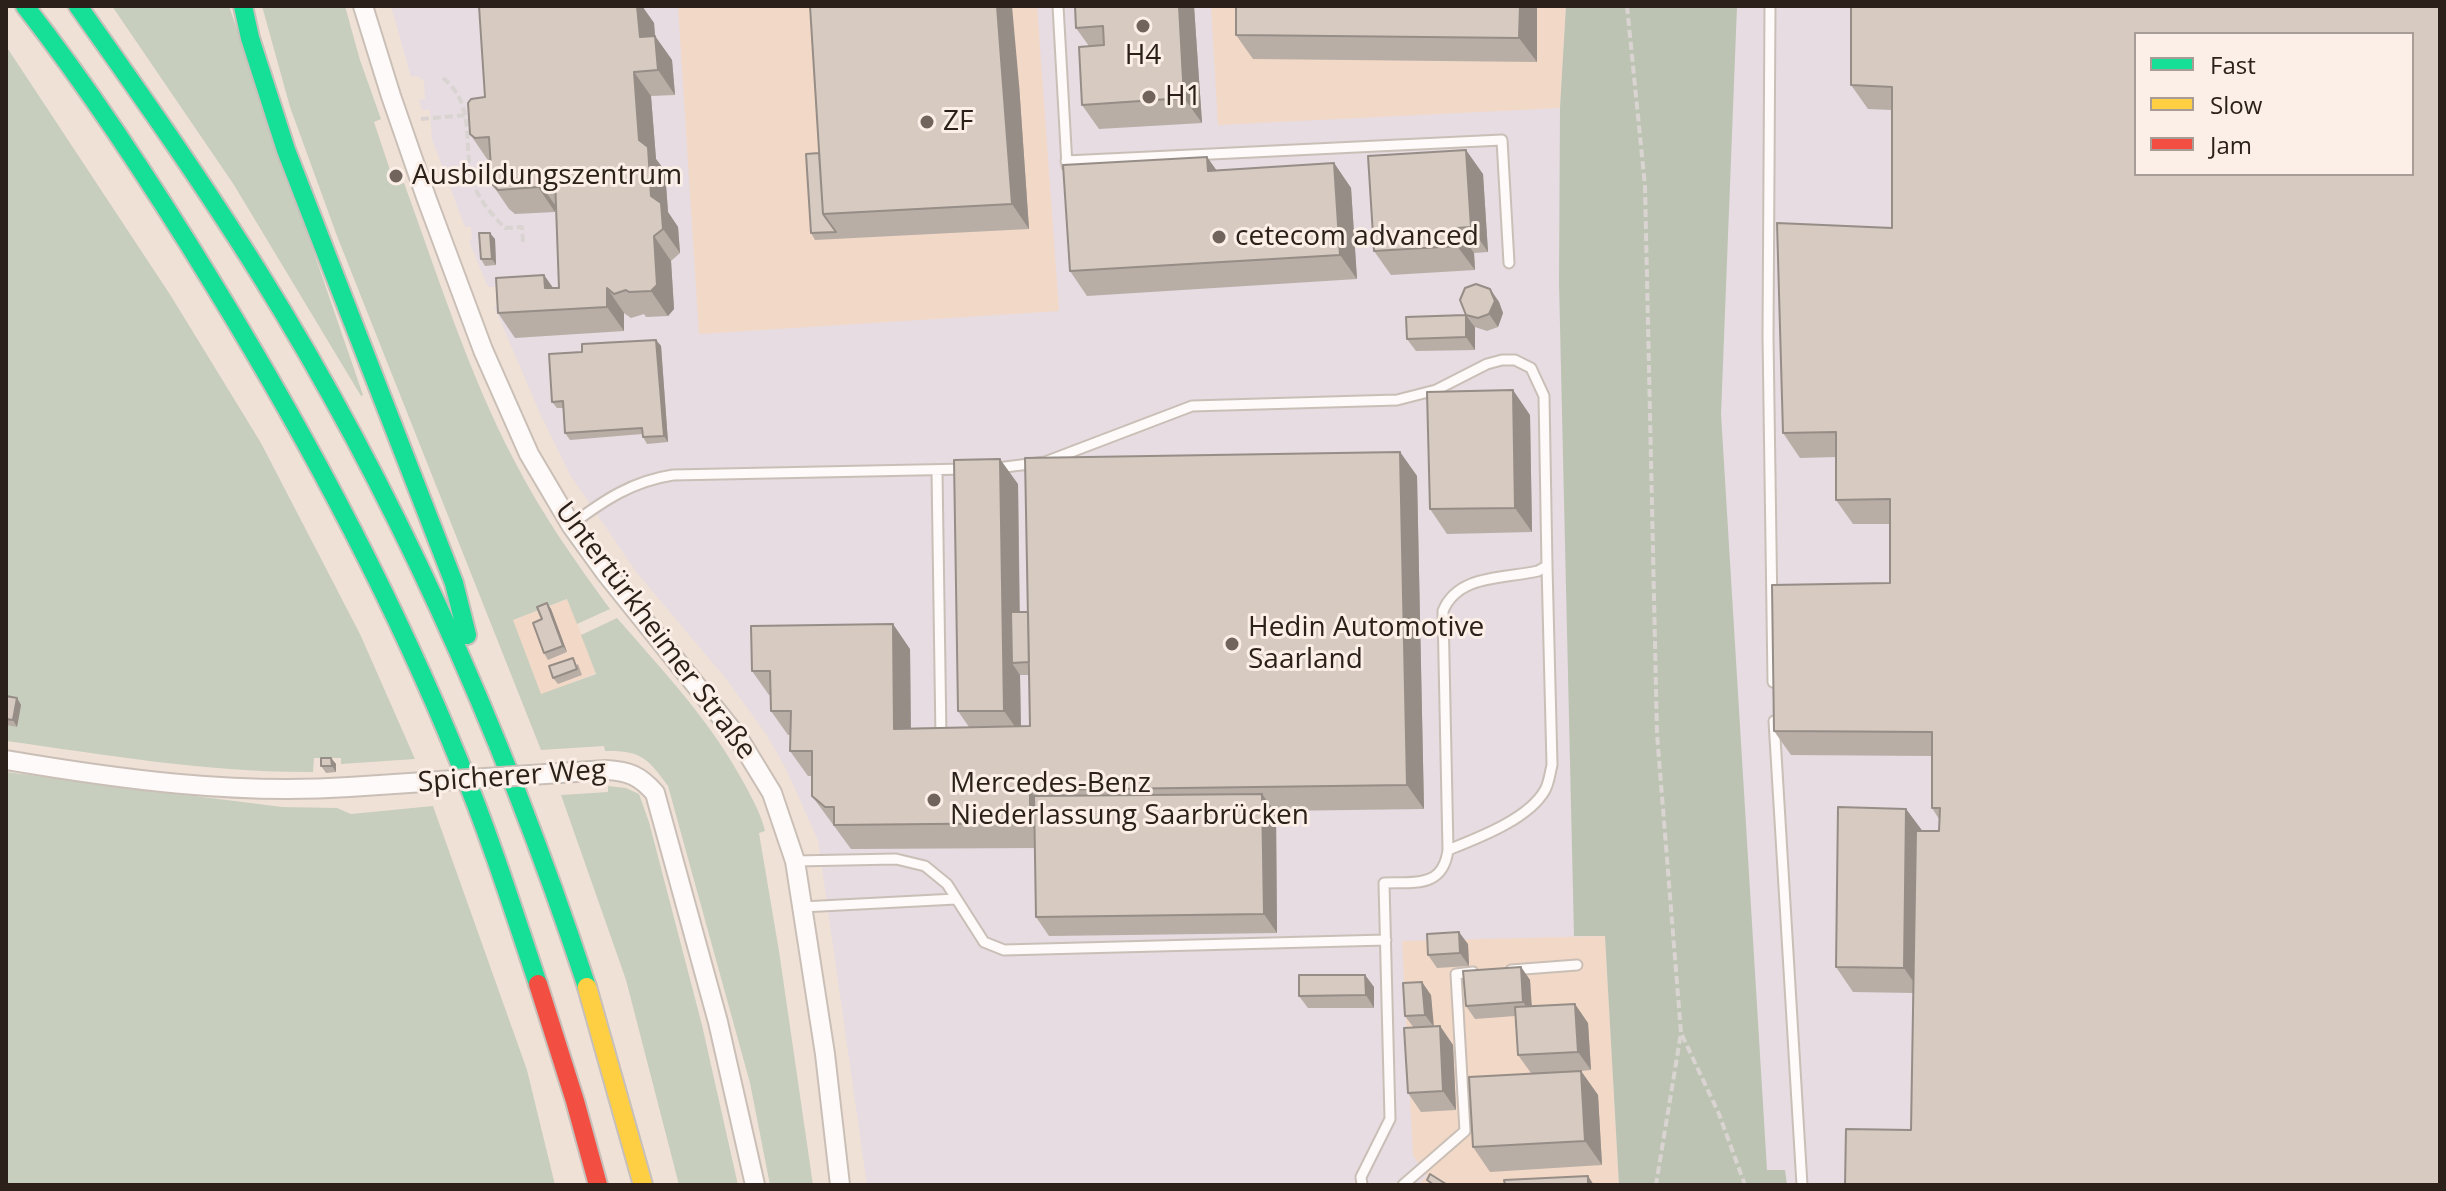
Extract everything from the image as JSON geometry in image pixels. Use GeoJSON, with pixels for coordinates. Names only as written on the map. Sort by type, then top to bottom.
{"type":"FeatureCollection","features":[{"type":"Feature","properties":{"kind":"highway"},"geometry":{"type":"LineString","coordinates":[[25,6],[99,107],[252,346],[387,602],[448,733],[484,827],[551,1022],[598,1185]]}},
{"type":"Feature","properties":{"kind":"highway"},"geometry":{"type":"LineString","coordinates":[[78,6],[131,78],[216,206],[312,362],[380,489],[489,720],[536,836],[595,1004],[643,1185]]}},
{"type":"Feature","properties":{"kind":"highway"},"geometry":{"type":"LineString","coordinates":[[243,6],[250,38],[286,150],[454,583],[489,720]]}},
{"type":"Feature","properties":{"kind":"street","name":"Untertürkheimer Straße"},"geometry":{"type":"LineString","coordinates":[[363,6],[391,96],[483,350],[529,454],[571,525],[739,739],[772,793],[795,861],[825,1054],[840,1185]]}},
{"type":"Feature","properties":{"kind":"street","name":"Spicherer Weg"},"geometry":{"type":"LineString","coordinates":[[6,760],[146,780],[305,790],[606,770],[626,770],[642,779],[655,793],[718,1022],[755,1185]]}},
{"type":"Feature","properties":{"kind":"lane"},"geometry":{"type":"LineString","coordinates":[[1058,6],[1067,176]]}},
{"type":"Feature","properties":{"kind":"lane"},"geometry":{"type":"LineString","coordinates":[[1770,6],[1768,336],[1774,695]]}},
{"type":"Feature","properties":{"kind":"lane"},"geometry":{"type":"LineString","coordinates":[[1066,161],[1502,140],[1509,263]]}},
{"type":"Feature","properties":{"kind":"lane"},"geometry":{"type":"LineString","coordinates":[[571,525],[617,493],[636,484],[673,475],[1012,467],[1045,462],[1192,406],[1397,400],[1436,390],[1487,364],[1515,360],[1531,368],[1544,396],[1552,765],[1546,789],[1532,805],[1493,831],[1448,850]]}},
{"type":"Feature","properties":{"kind":"lane"},"geometry":{"type":"LineString","coordinates":[[937,471],[941,752]]}},
{"type":"Feature","properties":{"kind":"lane"},"geometry":{"type":"LineString","coordinates":[[1362,1185],[1361,1177],[1390,1119],[1384,883],[1425,882],[1439,874],[1446,863],[1448,850],[1443,611],[1448,598],[1458,588],[1538,571],[1547,566]]}},
{"type":"Feature","properties":{"kind":"lane"},"geometry":{"type":"LineString","coordinates":[[1774,711],[1802,1185]]}},
{"type":"Feature","properties":{"kind":"lane"},"geometry":{"type":"LineString","coordinates":[[795,861],[910,860],[925,866],[939,876],[984,942],[1004,950],[1386,940]]}},
{"type":"Feature","properties":{"kind":"lane"},"geometry":{"type":"LineString","coordinates":[[802,907],[956,899]]}},
{"type":"Feature","properties":{"kind":"lane"},"geometry":{"type":"LineString","coordinates":[[1501,970],[1577,965]]}},
{"type":"Feature","properties":{"kind":"lane"},"geometry":{"type":"LineString","coordinates":[[1403,1185],[1465,1131],[1456,974],[1486,971]]}},
{"type":"Feature","properties":{"kind":"path"},"geometry":{"type":"LineString","coordinates":[[1627,6],[1645,186],[1657,734],[1681,1033],[1656,1185]]}},
{"type":"Feature","properties":{"kind":"path"},"geometry":{"type":"LineString","coordinates":[[443,78],[455,88],[467,115],[470,173],[485,207],[505,228],[522,227],[523,242]]}},
{"type":"Feature","properties":{"kind":"path"},"geometry":{"type":"LineString","coordinates":[[416,119],[479,114]]}},
{"type":"Feature","properties":{"kind":"path"},"geometry":{"type":"LineString","coordinates":[[1681,1033],[1719,1114],[1745,1185]]}},
{"type":"Feature","properties":{"kind":"shaded area"},"geometry":{"type":"Polygon","coordinates":[[[391,6],[2440,6],[2440,1185],[867,1185],[818,840],[786,769],[766,734],[727,680],[637,573],[570,475],[494,306],[498,306],[496,287],[488,287],[469,241],[472,240],[471,227],[465,227],[432,139],[430,110],[422,110],[419,100],[425,99],[424,80],[411,77],[391,6]]]}},
{"type":"Feature","properties":{"kind":"shaded area"},"geometry":{"type":"Polygon","coordinates":[[[678,6],[1037,6],[1059,311],[699,334],[678,6]]]}},
{"type":"Feature","properties":{"kind":"shaded area"},"geometry":{"type":"Polygon","coordinates":[[[1211,6],[1566,6],[1560,108],[1218,125],[1211,6]]]}},
{"type":"Feature","properties":{"kind":"shaded area"},"geometry":{"type":"Polygon","coordinates":[[[568,599],[596,673],[541,695],[513,620],[568,599]]]}},
{"type":"Feature","properties":{"kind":"shaded area"},"geometry":{"type":"Polygon","coordinates":[[[1605,936],[1619,1185],[1418,1185],[1427,1176],[1413,1155],[1402,941],[1605,936]]]}},
{"type":"Feature","properties":{"kind":"green space"},"geometry":{"type":"Polygon","coordinates":[[[112,6],[229,6],[363,395],[234,185],[112,6]]]}},
{"type":"Feature","properties":{"kind":"green space"},"geometry":{"type":"Polygon","coordinates":[[[262,6],[345,6],[381,119],[374,122],[395,185],[404,183],[482,393],[535,499],[610,609],[577,624],[567,599],[513,620],[541,694],[596,674],[581,635],[617,618],[702,718],[732,762],[756,807],[765,831],[759,833],[813,1185],[770,1185],[750,1083],[668,786],[649,762],[635,754],[605,751],[604,746],[541,750],[337,236],[290,107],[262,6]]]}},
{"type":"Feature","properties":{"kind":"green space"},"geometry":{"type":"Polygon","coordinates":[[[1566,6],[1737,6],[1721,414],[1767,1170],[1785,1170],[1787,1185],[1619,1185],[1605,936],[1574,936],[1559,282],[1560,108],[1566,6]]]}},
{"type":"Feature","properties":{"kind":"green space"},"geometry":{"type":"Polygon","coordinates":[[[6,46],[171,296],[261,443],[360,634],[415,759],[341,764],[341,758],[314,758],[313,772],[274,772],[159,762],[6,741],[6,46]]]}},
{"type":"Feature","properties":{"kind":"green space"},"geometry":{"type":"Polygon","coordinates":[[[6,772],[282,807],[337,808],[351,814],[433,806],[527,1070],[555,1185],[6,1185],[6,772]]]}},
{"type":"Feature","properties":{"kind":"green space"},"geometry":{"type":"Polygon","coordinates":[[[608,786],[626,788],[639,794],[649,822],[702,1025],[738,1185],[679,1185],[626,980],[561,795],[608,792],[608,786]]]}},
{"type":"Feature","properties":{"kind":"building"},"geometry":{"type":"Polygon","coordinates":[[[479,6],[637,6],[640,37],[655,36],[658,70],[634,72],[639,140],[648,147],[651,196],[661,203],[663,229],[654,236],[657,285],[651,291],[626,290],[614,294],[607,288],[607,307],[498,313],[496,278],[544,275],[545,288],[559,288],[555,179],[538,181],[538,187],[498,190],[492,184],[489,137],[475,138],[470,134],[468,103],[471,99],[485,97],[479,6]]]}},
{"type":"Feature","properties":{"kind":"building","name":"ZF"},"geometry":{"type":"Polygon","coordinates":[[[810,6],[997,6],[1012,204],[823,214],[810,6]]]}},
{"type":"Feature","properties":{"kind":"building"},"geometry":{"type":"Polygon","coordinates":[[[1075,6],[1179,6],[1184,98],[1082,105],[1079,47],[1104,45],[1103,26],[1076,28],[1075,6]]]}},
{"type":"Feature","properties":{"kind":"building"},"geometry":{"type":"Polygon","coordinates":[[[1236,6],[1520,6],[1519,38],[1236,35],[1236,6]]]}},
{"type":"Feature","properties":{"kind":"building"},"geometry":{"type":"Polygon","coordinates":[[[1851,6],[2440,6],[2440,1185],[1845,1185],[1846,1129],[1911,1130],[1916,831],[1939,831],[1940,808],[1932,808],[1932,732],[1774,731],[1772,585],[1890,583],[1890,499],[1836,500],[1836,432],[1783,433],[1777,223],[1892,228],[1892,87],[1851,85],[1851,6]]]}},
{"type":"Feature","properties":{"kind":"building"},"geometry":{"type":"Polygon","coordinates":[[[1466,150],[1471,227],[1457,228],[1457,246],[1374,251],[1368,156],[1466,150]]]}},
{"type":"Feature","properties":{"kind":"building"},"geometry":{"type":"Polygon","coordinates":[[[819,153],[823,214],[836,232],[811,233],[806,154],[819,153]]]}},
{"type":"Feature","properties":{"kind":"building","name":"cetecom advanced"},"geometry":{"type":"Polygon","coordinates":[[[1207,157],[1208,171],[1334,163],[1340,255],[1070,271],[1063,165],[1207,157]]]}},
{"type":"Feature","properties":{"kind":"building"},"geometry":{"type":"Polygon","coordinates":[[[479,233],[490,233],[492,259],[481,259],[479,233]]]}},
{"type":"Feature","properties":{"kind":"building"},"geometry":{"type":"Polygon","coordinates":[[[1476,284],[1490,289],[1495,301],[1489,314],[1478,318],[1466,315],[1460,300],[1465,288],[1476,284]]]}},
{"type":"Feature","properties":{"kind":"building"},"geometry":{"type":"Polygon","coordinates":[[[1466,315],[1466,337],[1407,339],[1406,317],[1466,315]]]}},
{"type":"Feature","properties":{"kind":"building"},"geometry":{"type":"Polygon","coordinates":[[[656,340],[664,436],[643,437],[642,428],[565,433],[563,401],[552,402],[549,354],[582,352],[582,344],[656,340]]]}},
{"type":"Feature","properties":{"kind":"building"},"geometry":{"type":"Polygon","coordinates":[[[1513,390],[1515,508],[1430,509],[1427,392],[1513,390]]]}},
{"type":"Feature","properties":{"kind":"building"},"geometry":{"type":"Polygon","coordinates":[[[1400,452],[1407,785],[1030,790],[1030,823],[834,825],[834,807],[825,807],[812,796],[812,751],[790,751],[791,711],[771,711],[770,671],[752,671],[751,626],[893,624],[894,729],[1030,726],[1025,458],[1400,452]]]}},
{"type":"Feature","properties":{"kind":"building"},"geometry":{"type":"Polygon","coordinates":[[[1000,459],[1004,711],[958,711],[954,460],[1000,459]]]}},
{"type":"Feature","properties":{"kind":"building"},"geometry":{"type":"Polygon","coordinates":[[[547,603],[563,646],[544,653],[533,623],[542,619],[537,607],[547,603]]]}},
{"type":"Feature","properties":{"kind":"building"},"geometry":{"type":"Polygon","coordinates":[[[1011,612],[1028,612],[1029,662],[1012,663],[1011,612]]]}},
{"type":"Feature","properties":{"kind":"building"},"geometry":{"type":"Polygon","coordinates":[[[573,658],[577,669],[553,678],[549,666],[573,658]]]}},
{"type":"Feature","properties":{"kind":"building"},"geometry":{"type":"Polygon","coordinates":[[[6,696],[17,698],[13,720],[6,719],[6,696]]]}},
{"type":"Feature","properties":{"kind":"building"},"geometry":{"type":"Polygon","coordinates":[[[321,758],[331,758],[332,766],[321,766],[321,758]]]}},
{"type":"Feature","properties":{"kind":"building"},"geometry":{"type":"Polygon","coordinates":[[[1262,794],[1264,914],[1036,917],[1034,796],[1262,794]]]}},
{"type":"Feature","properties":{"kind":"building"},"geometry":{"type":"Polygon","coordinates":[[[1838,807],[1906,809],[1904,968],[1836,967],[1838,807]]]}},
{"type":"Feature","properties":{"kind":"building"},"geometry":{"type":"Polygon","coordinates":[[[1459,932],[1460,953],[1428,955],[1427,934],[1459,932]]]}},
{"type":"Feature","properties":{"kind":"building"},"geometry":{"type":"Polygon","coordinates":[[[1521,967],[1523,1002],[1466,1006],[1463,971],[1521,967]]]}},
{"type":"Feature","properties":{"kind":"building"},"geometry":{"type":"Polygon","coordinates":[[[1299,975],[1365,975],[1366,995],[1299,996],[1299,975]]]}},
{"type":"Feature","properties":{"kind":"building"},"geometry":{"type":"Polygon","coordinates":[[[1422,982],[1425,1015],[1405,1016],[1403,983],[1422,982]]]}},
{"type":"Feature","properties":{"kind":"building"},"geometry":{"type":"Polygon","coordinates":[[[1575,1004],[1578,1052],[1518,1055],[1515,1007],[1575,1004]]]}},
{"type":"Feature","properties":{"kind":"building"},"geometry":{"type":"Polygon","coordinates":[[[1440,1026],[1443,1091],[1408,1093],[1404,1028],[1440,1026]]]}},
{"type":"Feature","properties":{"kind":"building"},"geometry":{"type":"Polygon","coordinates":[[[1581,1071],[1585,1141],[1473,1147],[1469,1077],[1581,1071]]]}},
{"type":"Feature","properties":{"kind":"building"},"geometry":{"type":"Polygon","coordinates":[[[1430,1174],[1446,1185],[1434,1185],[1427,1180],[1430,1174]]]}},
{"type":"Feature","properties":{"kind":"building"},"geometry":{"type":"Polygon","coordinates":[[[1588,1176],[1588,1185],[1505,1185],[1504,1180],[1588,1176]]]}},
{"type":"Feature","properties":{"kind":"traffic: fast"},"geometry":{"type":"LineString","coordinates":[[25,6],[100,109],[170,215],[283,402],[347,519],[406,639],[459,761],[491,844],[538,984]]}},
{"type":"Feature","properties":{"kind":"traffic: fast"},"geometry":{"type":"LineString","coordinates":[[78,6],[239,241],[359,446],[445,622],[484,712],[521,802],[587,987]]}},
{"type":"Feature","properties":{"kind":"traffic: fast"},"geometry":{"type":"LineString","coordinates":[[243,6],[250,38],[286,150],[454,583],[467,635]]}},
{"type":"Feature","properties":{"kind":"traffic: slow"},"geometry":{"type":"LineString","coordinates":[[587,987],[643,1185]]}},
{"type":"Feature","properties":{"kind":"traffic: jam"},"geometry":{"type":"LineString","coordinates":[[538,984],[598,1185]]}},
{"type":"Feature","properties":{"kind":"place","name":"H4"},"geometry":{"type":"Point","coordinates":[1143,26]}},
{"type":"Feature","properties":{"kind":"place","name":"H1"},"geometry":{"type":"Point","coordinates":[1149,97]}},
{"type":"Feature","properties":{"kind":"place","name":"ZF"},"geometry":{"type":"Point","coordinates":[927,122]}},
{"type":"Feature","properties":{"kind":"place","name":"Ausbildungszentrum"},"geometry":{"type":"Point","coordinates":[396,176]}},
{"type":"Feature","properties":{"kind":"place","name":"cetecom advanced"},"geometry":{"type":"Point","coordinates":[1219,237]}},
{"type":"Feature","properties":{"kind":"place","name":"Hedin Automotive Saarland"},"geometry":{"type":"Point","coordinates":[1232,644]}},
{"type":"Feature","properties":{"kind":"place","name":"Mercedes-Benz Niederlassung Saarbrücken"},"geometry":{"type":"Point","coordinates":[934,800]}}]}
